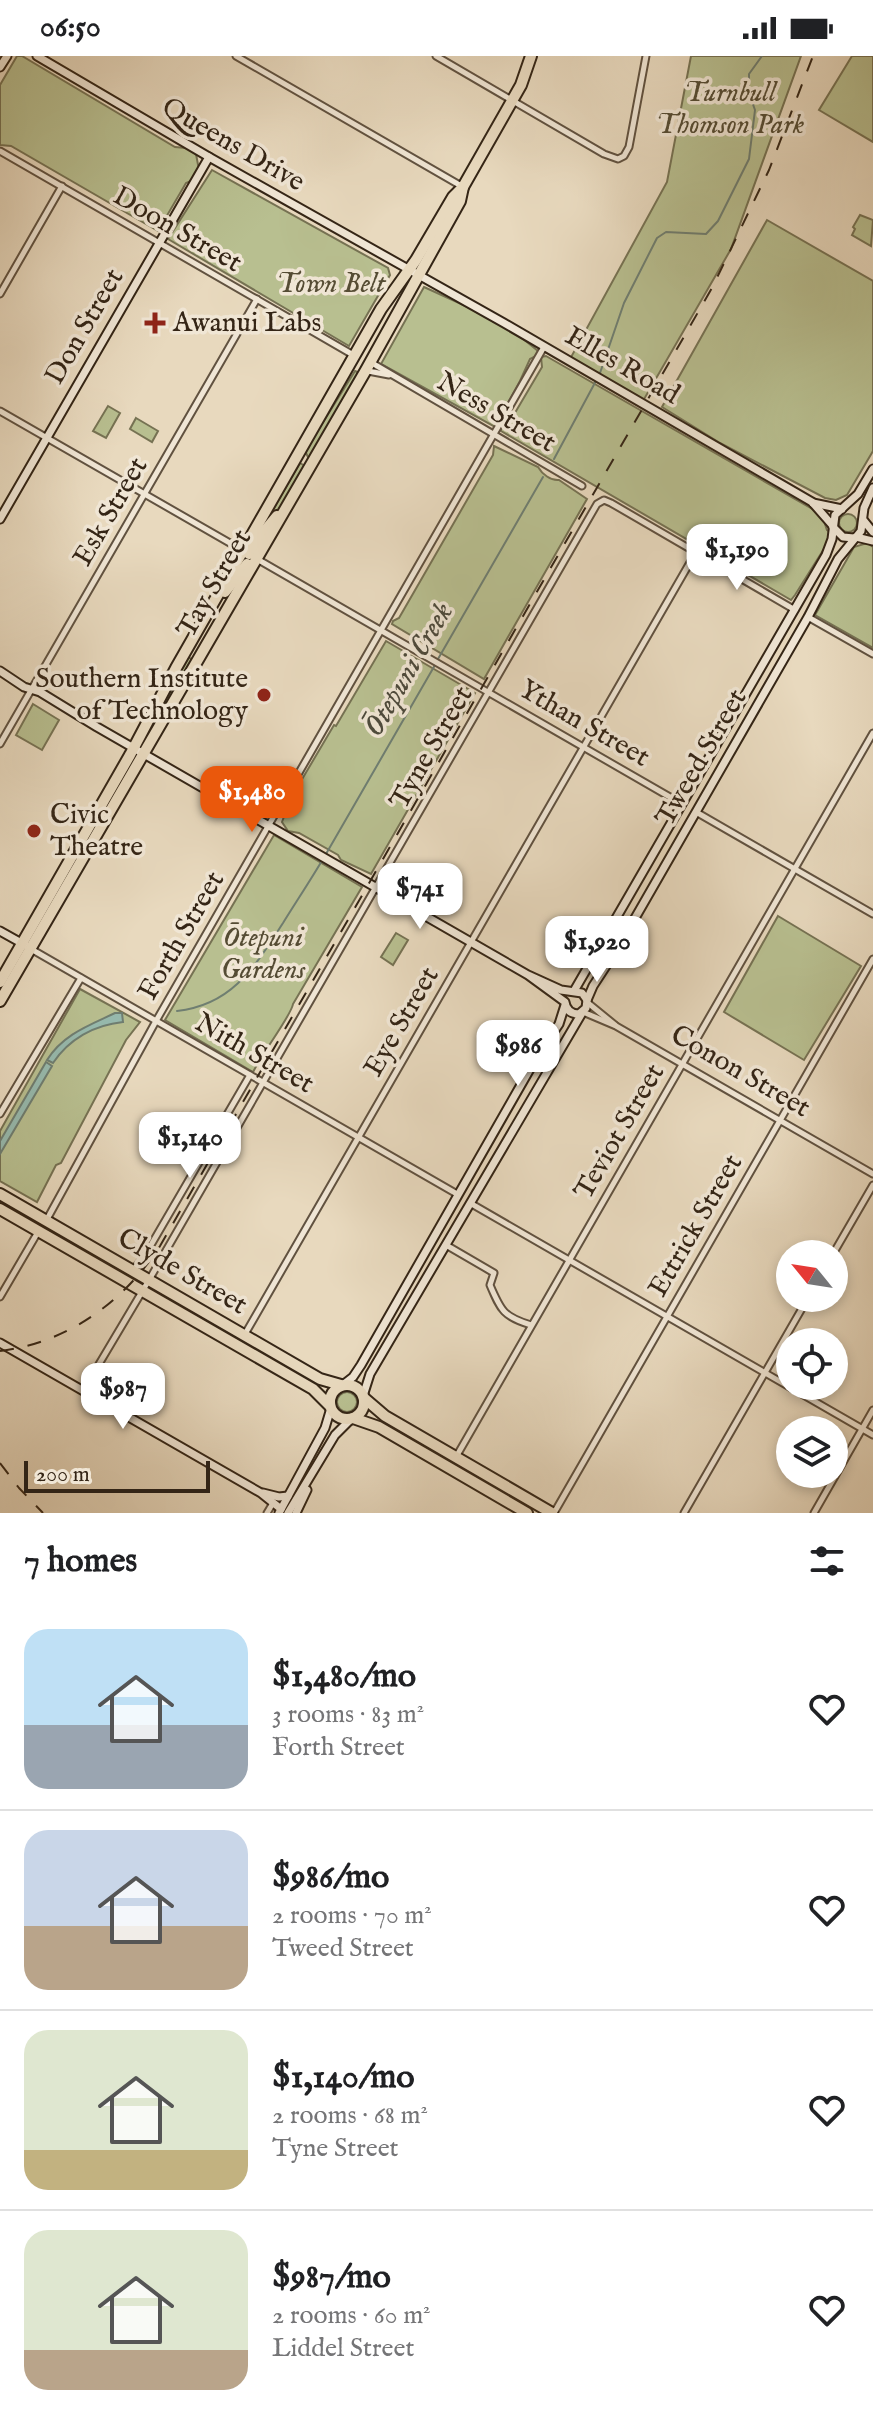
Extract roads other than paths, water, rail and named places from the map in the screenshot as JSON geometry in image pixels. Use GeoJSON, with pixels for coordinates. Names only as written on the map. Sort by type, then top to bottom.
{"type":"FeatureCollection","features":[{"type":"Feature","properties":{"kind":"highway","name":"Tay Street"},"geometry":{"type":"LineString","coordinates":[[0,1001],[26,946],[139,751],[214,633],[298,456],[381,309],[413,272],[460,201],[463,187],[524,80],[531,56]]}},
{"type":"Feature","properties":{"kind":"highway","name":"Tay Street"},"geometry":{"type":"LineString","coordinates":[[139,751],[199,628],[210,609],[239,576],[250,555],[293,496],[378,350],[413,272]]}},
{"type":"Feature","properties":{"kind":"highway"},"geometry":{"type":"LineString","coordinates":[[358,352],[378,350]]}},
{"type":"Feature","properties":{"kind":"highway"},"geometry":{"type":"LineString","coordinates":[[347,371],[360,364],[368,367]]}},
{"type":"Feature","properties":{"kind":"highway"},"geometry":{"type":"LineString","coordinates":[[298,456],[312,464]]}},
{"type":"Feature","properties":{"kind":"highway"},"geometry":{"type":"LineString","coordinates":[[199,628],[203,635],[214,633]]}},
{"type":"Feature","properties":{"kind":"highway","name":"Tay Street"},"geometry":{"type":"LineString","coordinates":[[0,982],[26,946]]}},
{"type":"Feature","properties":{"kind":"highway","name":"Clyde Street"},"geometry":{"type":"LineString","coordinates":[[0,1194],[320,1379],[356,1386],[377,1412],[553,1513]]}},
{"type":"Feature","properties":{"kind":"highway","name":"Clyde Street"},"geometry":{"type":"LineString","coordinates":[[0,1209],[314,1390],[340,1417],[379,1427],[527,1513]]}},
{"type":"Feature","properties":{"kind":"highway"},"geometry":{"type":"LineString","coordinates":[[330,1407],[331,1395],[342,1385]]}},
{"type":"Feature","properties":{"kind":"highway"},"geometry":{"type":"LineString","coordinates":[[352,1419],[360,1413],[364,1397]]}},
{"type":"Feature","properties":{"kind":"main road"},"geometry":{"type":"LineString","coordinates":[[0,67],[7,56]]}},
{"type":"Feature","properties":{"kind":"main road","name":"Queens Drive"},"geometry":{"type":"LineString","coordinates":[[37,56],[413,272]]}},
{"type":"Feature","properties":{"kind":"main road","name":"Don Street"},"geometry":{"type":"LineString","coordinates":[[0,519],[209,157]]}},
{"type":"Feature","properties":{"kind":"main road","name":"Elles Road"},"geometry":{"type":"LineString","coordinates":[[413,272],[812,502],[833,526]]}},
{"type":"Feature","properties":{"kind":"main road","name":"Tweed Street"},"geometry":{"type":"LineString","coordinates":[[572,992],[829,550],[835,515],[858,494],[873,469]]}},
{"type":"Feature","properties":{"kind":"main road","name":"Tweed Street"},"geometry":{"type":"LineString","coordinates":[[588,1002],[593,986],[808,617],[838,559],[863,528],[864,508],[873,488]]}},
{"type":"Feature","properties":{"kind":"main road","name":"Elles Road"},"geometry":{"type":"LineString","coordinates":[[812,502],[844,508]]}},
{"type":"Feature","properties":{"kind":"main road"},"geometry":{"type":"LineString","coordinates":[[844,508],[855,510],[873,532]]}},
{"type":"Feature","properties":{"kind":"main road"},"geometry":{"type":"LineString","coordinates":[[833,526],[843,537],[873,541]]}},
{"type":"Feature","properties":{"kind":"main road"},"geometry":{"type":"LineString","coordinates":[[795,610],[801,614],[813,607]]}},
{"type":"Feature","properties":{"kind":"main road"},"geometry":{"type":"LineString","coordinates":[[0,671],[528,975],[582,993],[588,1002],[370,1374],[364,1397]]}},
{"type":"Feature","properties":{"kind":"main road"},"geometry":{"type":"LineString","coordinates":[[683,804],[703,800]]}},
{"type":"Feature","properties":{"kind":"main road"},"geometry":{"type":"LineString","coordinates":[[676,815],[696,812]]}},
{"type":"Feature","properties":{"kind":"main road"},"geometry":{"type":"LineString","coordinates":[[0,931],[26,946]]}},
{"type":"Feature","properties":{"kind":"main road","name":"Conon Street"},"geometry":{"type":"LineString","coordinates":[[528,975],[572,1013],[582,1012]]}},
{"type":"Feature","properties":{"kind":"main road"},"geometry":{"type":"LineString","coordinates":[[342,1385],[357,1371],[547,1039],[559,1024],[572,992]]}},
{"type":"Feature","properties":{"kind":"main road"},"geometry":{"type":"LineString","coordinates":[[514,1098],[527,1105]]}},
{"type":"Feature","properties":{"kind":"main road"},"geometry":{"type":"LineString","coordinates":[[457,1194],[477,1192]]}},
{"type":"Feature","properties":{"kind":"main road"},"geometry":{"type":"LineString","coordinates":[[451,1206],[464,1201],[470,1203]]}},
{"type":"Feature","properties":{"kind":"main road"},"geometry":{"type":"LineString","coordinates":[[402,1292],[415,1300]]}},
{"type":"Feature","properties":{"kind":"main road"},"geometry":{"type":"LineString","coordinates":[[0,1343],[261,1493],[283,1512]]}},
{"type":"Feature","properties":{"kind":"main road"},"geometry":{"type":"LineString","coordinates":[[283,1512],[288,1496],[325,1428],[330,1407]]}},
{"type":"Feature","properties":{"kind":"main road"},"geometry":{"type":"LineString","coordinates":[[283,1512],[309,1480],[335,1435],[352,1419]]}},
{"type":"Feature","properties":{"kind":"main road"},"geometry":{"type":"LineString","coordinates":[[296,1513],[309,1480]]}},
{"type":"Feature","properties":{"kind":"main road"},"geometry":{"type":"LineString","coordinates":[[261,1493],[288,1496]]}},
{"type":"Feature","properties":{"kind":"street"},"geometry":{"type":"LineString","coordinates":[[236,56],[463,187]]}},
{"type":"Feature","properties":{"kind":"street"},"geometry":{"type":"LineString","coordinates":[[436,56],[618,159],[629,147],[646,56]]}},
{"type":"Feature","properties":{"kind":"street","name":"Doon Street"},"geometry":{"type":"LineString","coordinates":[[0,151],[334,343],[358,352]]}},
{"type":"Feature","properties":{"kind":"street"},"geometry":{"type":"LineString","coordinates":[[0,294],[62,186]]}},
{"type":"Feature","properties":{"kind":"street","name":"Esk Street"},"geometry":{"type":"LineString","coordinates":[[0,744],[257,299]]}},
{"type":"Feature","properties":{"kind":"street","name":"Doon Street"},"geometry":{"type":"LineString","coordinates":[[334,343],[358,352]]}},
{"type":"Feature","properties":{"kind":"street","name":"Forth Street"},"geometry":{"type":"LineString","coordinates":[[0,1297],[545,347]]}},
{"type":"Feature","properties":{"kind":"street","name":"Ness Street"},"geometry":{"type":"LineString","coordinates":[[368,367],[381,367],[582,486]]}},
{"type":"Feature","properties":{"kind":"street","name":"Ythan Street"},"geometry":{"type":"LineString","coordinates":[[0,411],[683,804]]}},
{"type":"Feature","properties":{"kind":"street","name":"Tyne Street"},"geometry":{"type":"LineString","coordinates":[[83,1391],[596,505],[602,501],[611,503],[696,552]]}},
{"type":"Feature","properties":{"kind":"street"},"geometry":{"type":"LineString","coordinates":[[696,552],[795,610]]}},
{"type":"Feature","properties":{"kind":"street","name":"Eye Street"},"geometry":{"type":"LineString","coordinates":[[238,1346],[696,552]]}},
{"type":"Feature","properties":{"kind":"street"},"geometry":{"type":"LineString","coordinates":[[808,617],[873,654]]}},
{"type":"Feature","properties":{"kind":"street","name":"Teviot Street"},"geometry":{"type":"LineString","coordinates":[[450,1468],[873,733]]}},
{"type":"Feature","properties":{"kind":"street"},"geometry":{"type":"LineString","coordinates":[[696,812],[873,914]]}},
{"type":"Feature","properties":{"kind":"street","name":"Nith Street"},"geometry":{"type":"LineString","coordinates":[[26,946],[457,1194]]}},
{"type":"Feature","properties":{"kind":"street","name":"Ettrick Street"},"geometry":{"type":"LineString","coordinates":[[553,1513],[873,959]]}},
{"type":"Feature","properties":{"kind":"street"},"geometry":{"type":"LineString","coordinates":[[0,1114],[81,978]]}},
{"type":"Feature","properties":{"kind":"street"},"geometry":{"type":"LineString","coordinates":[[588,1002],[616,1026]]}},
{"type":"Feature","properties":{"kind":"street","name":"Conon Street"},"geometry":{"type":"LineString","coordinates":[[582,1012],[616,1026],[873,1174]]}},
{"type":"Feature","properties":{"kind":"street"},"geometry":{"type":"LineString","coordinates":[[132,1271],[144,1257],[250,1075]]}},
{"type":"Feature","properties":{"kind":"street"},"geometry":{"type":"LineString","coordinates":[[841,1240],[873,1185]]}},
{"type":"Feature","properties":{"kind":"street"},"geometry":{"type":"LineString","coordinates":[[470,1203],[873,1435]]}},
{"type":"Feature","properties":{"kind":"street"},"geometry":{"type":"LineString","coordinates":[[446,1245],[494,1273],[490,1285],[505,1314],[531,1325]]}},
{"type":"Feature","properties":{"kind":"street"},"geometry":{"type":"LineString","coordinates":[[684,1513],[800,1312]]}},
{"type":"Feature","properties":{"kind":"street"},"geometry":{"type":"LineString","coordinates":[[814,1513],[873,1410]]}},
{"type":"Feature","properties":{"kind":"street"},"geometry":{"type":"LineString","coordinates":[[267,1513],[273,1503]]}},
{"type":"Feature","properties":{"kind":"water"},"geometry":{"type":"Polygon","coordinates":[[[115,1013],[122,1013],[123,1022],[92,1030],[75,1040],[53,1063],[47,1060],[69,1037],[115,1013]]]}},
{"type":"Feature","properties":{"kind":"water"},"geometry":{"type":"Polygon","coordinates":[[[46,1062],[52,1066],[0,1154],[0,1141],[46,1062]]]}},
{"type":"Feature","properties":{"kind":"waterway","name":"Ōtepuni Creek"},"geometry":{"type":"LineString","coordinates":[[600,373],[624,303],[657,238],[666,232],[706,234],[718,221],[749,159],[755,110],[749,93],[749,74],[762,56]]}},
{"type":"Feature","properties":{"kind":"waterway","name":"Ōtepuni Creek"},"geometry":{"type":"LineString","coordinates":[[554,459],[597,379]]}},
{"type":"Feature","properties":{"kind":"waterway","name":"Ōtepuni Creek"},"geometry":{"type":"LineString","coordinates":[[438,659],[543,477]]}},
{"type":"Feature","properties":{"kind":"waterway","name":"Ōtepuni Creek"},"geometry":{"type":"LineString","coordinates":[[326,854],[435,665]]}},
{"type":"Feature","properties":{"kind":"waterway","name":"Ōtepuni Creek"},"geometry":{"type":"LineString","coordinates":[[177,1011],[213,1001],[240,981],[262,954],[323,859]]}},
{"type":"Feature","properties":{"kind":"railway"},"geometry":{"type":"LineString","coordinates":[[0,1351],[48,1339],[92,1316],[129,1285],[160,1246],[712,288],[769,170],[813,56]]}},
{"type":"Feature","properties":{"kind":"railway"},"geometry":{"type":"LineString","coordinates":[[0,1463],[43,1513]]}},
{"type":"Feature","properties":{"kind":"place","name":"Awanui Labs"},"geometry":{"type":"Point","coordinates":[155,323]}},
{"type":"Feature","properties":{"kind":"place","name":"Southern Institute of Technology"},"geometry":{"type":"Point","coordinates":[264,695]}},
{"type":"Feature","properties":{"kind":"place","name":"Civic Theatre"},"geometry":{"type":"Point","coordinates":[34,831]}},
{"type":"Feature","properties":{"kind":"park label","name":"Turnbull Thomson Park"},"geometry":{"type":"Point","coordinates":[730,109]}},
{"type":"Feature","properties":{"kind":"park label","name":"Town Belt"},"geometry":{"type":"Point","coordinates":[331,284]}},
{"type":"Feature","properties":{"kind":"park label","name":"Ōtepuni Gardens"},"geometry":{"type":"Point","coordinates":[263,954]}}]}
